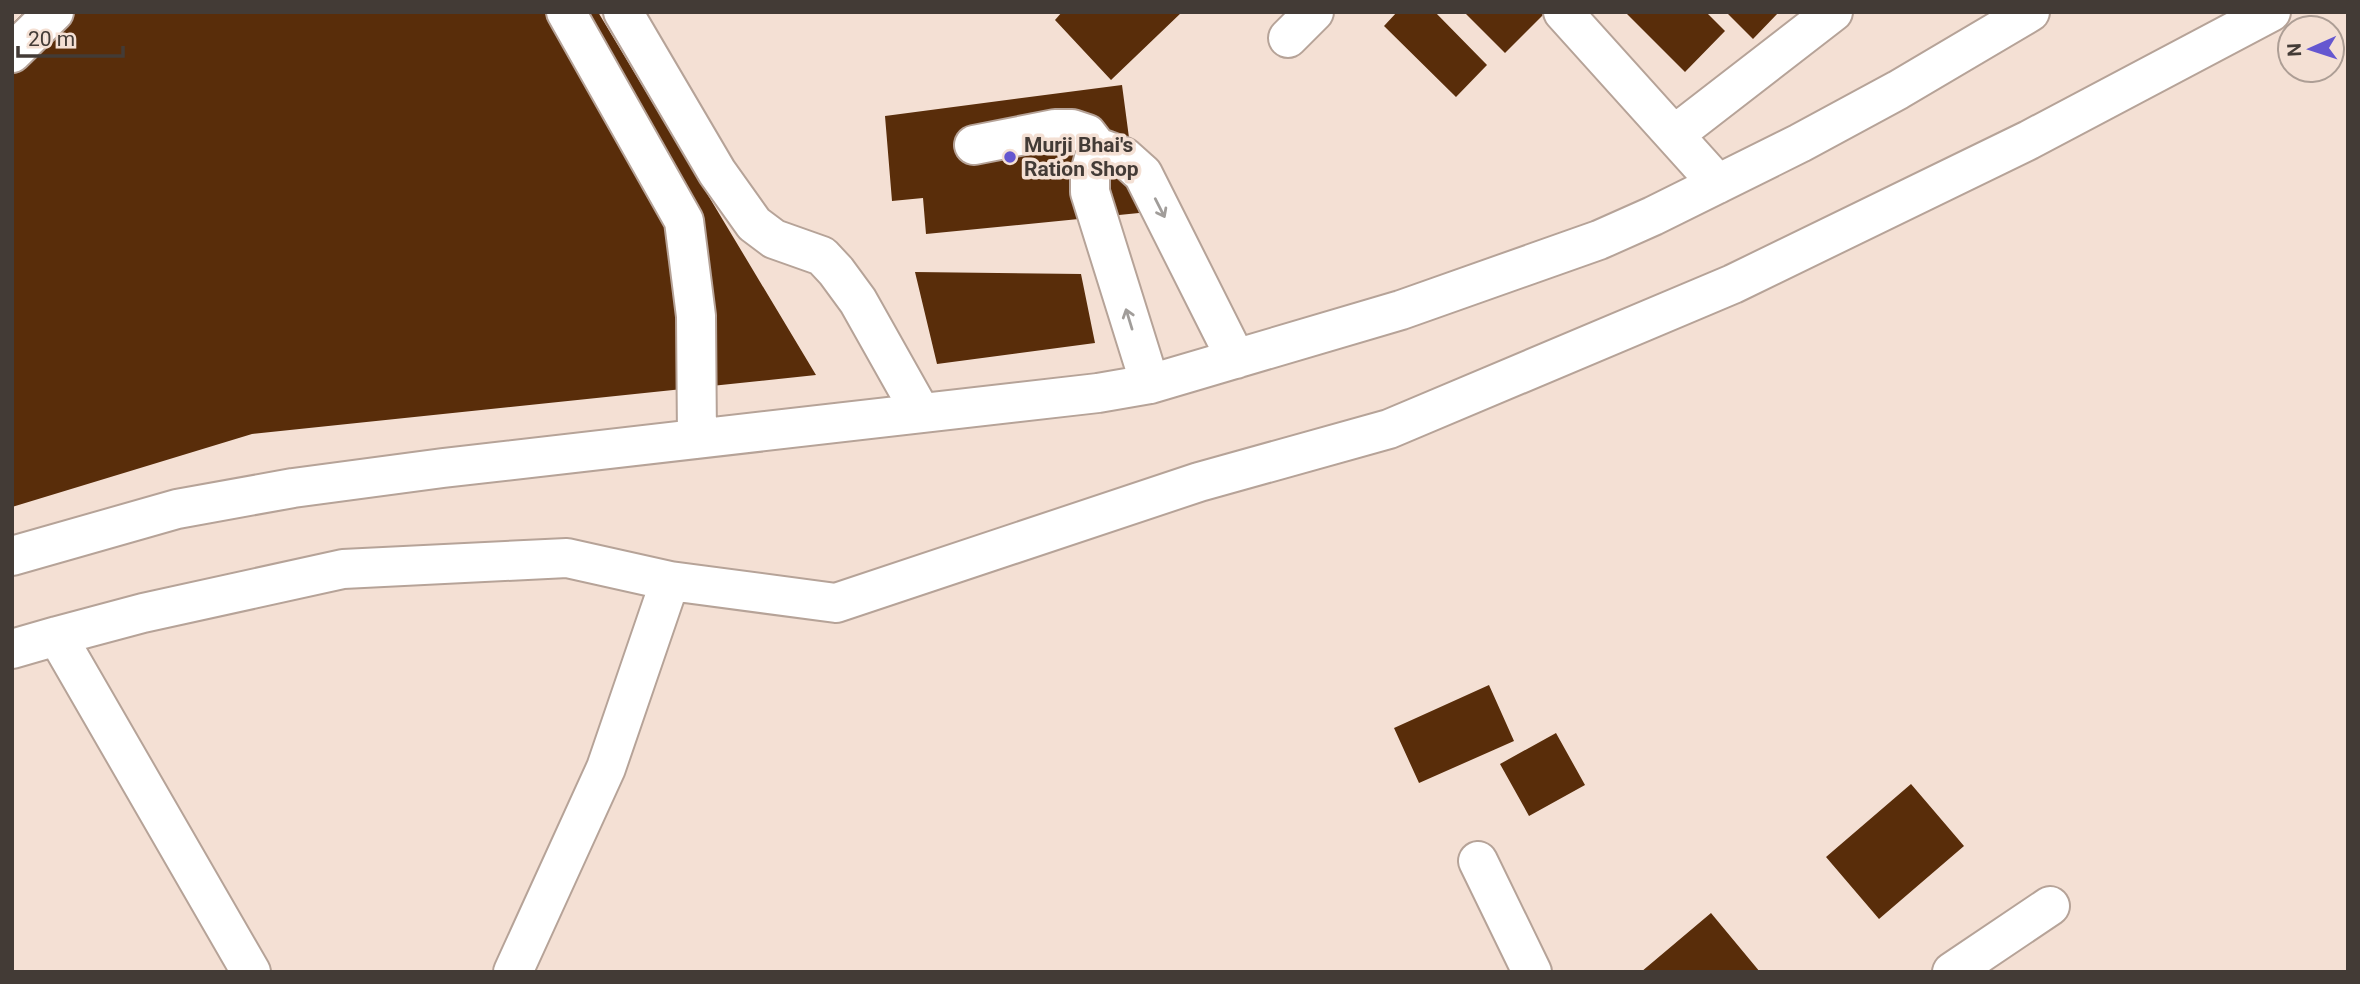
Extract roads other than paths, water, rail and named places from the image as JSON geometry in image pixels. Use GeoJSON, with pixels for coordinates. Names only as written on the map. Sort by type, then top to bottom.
{"type":"FeatureCollection","features":[{"type":"Feature","properties":{"kind":"street"},"geometry":{"type":"LineString","coordinates":[[12,53],[54,12]]}},
{"type":"Feature","properties":{"kind":"street"},"geometry":{"type":"LineString","coordinates":[[566,12],[684,221],[696,316],[697,439]]}},
{"type":"Feature","properties":{"kind":"street"},"geometry":{"type":"LineString","coordinates":[[623,12],[717,172],[754,224],[774,239],[822,256],[836,271],[858,301],[921,413]]}},
{"type":"Feature","properties":{"kind":"street"},"geometry":{"type":"LineString","coordinates":[[1563,12],[1718,184]]}},
{"type":"Feature","properties":{"kind":"street"},"geometry":{"type":"LineString","coordinates":[[1674,135],[1833,12]]}},
{"type":"Feature","properties":{"kind":"street"},"geometry":{"type":"LineString","coordinates":[[12,556],[177,509],[293,488],[443,468],[1098,393],[1150,384],[1401,310],[1599,240],[1800,144],[1898,90],[2029,12]]}},
{"type":"Feature","properties":{"kind":"street"},"geometry":{"type":"LineString","coordinates":[[12,649],[143,613],[343,569],[567,558],[670,581],[836,603],[1199,482],[1389,429],[1733,284],[2029,140],[2271,12]]}},
{"type":"Feature","properties":{"kind":"street"},"geometry":{"type":"LineString","coordinates":[[974,145],[1055,129],[1072,129],[1087,134],[1097,147],[1124,157],[1143,174],[1236,359]]}},
{"type":"Feature","properties":{"kind":"street"},"geometry":{"type":"LineString","coordinates":[[1097,147],[1090,173],[1090,192],[1150,384]]}},
{"type":"Feature","properties":{"kind":"street"},"geometry":{"type":"LineString","coordinates":[[513,972],[606,768],[670,581]]}},
{"type":"Feature","properties":{"kind":"street"},"geometry":{"type":"LineString","coordinates":[[57,636],[251,972]]}},
{"type":"Feature","properties":{"kind":"street"},"geometry":{"type":"LineString","coordinates":[[1478,861],[1532,972]]}},
{"type":"Feature","properties":{"kind":"street"},"geometry":{"type":"LineString","coordinates":[[1952,972],[2050,906]]}},
{"type":"Feature","properties":{"kind":"place","name":"Murji Bhai's Ration Shop"},"geometry":{"type":"Point","coordinates":[1010,157]}}]}
